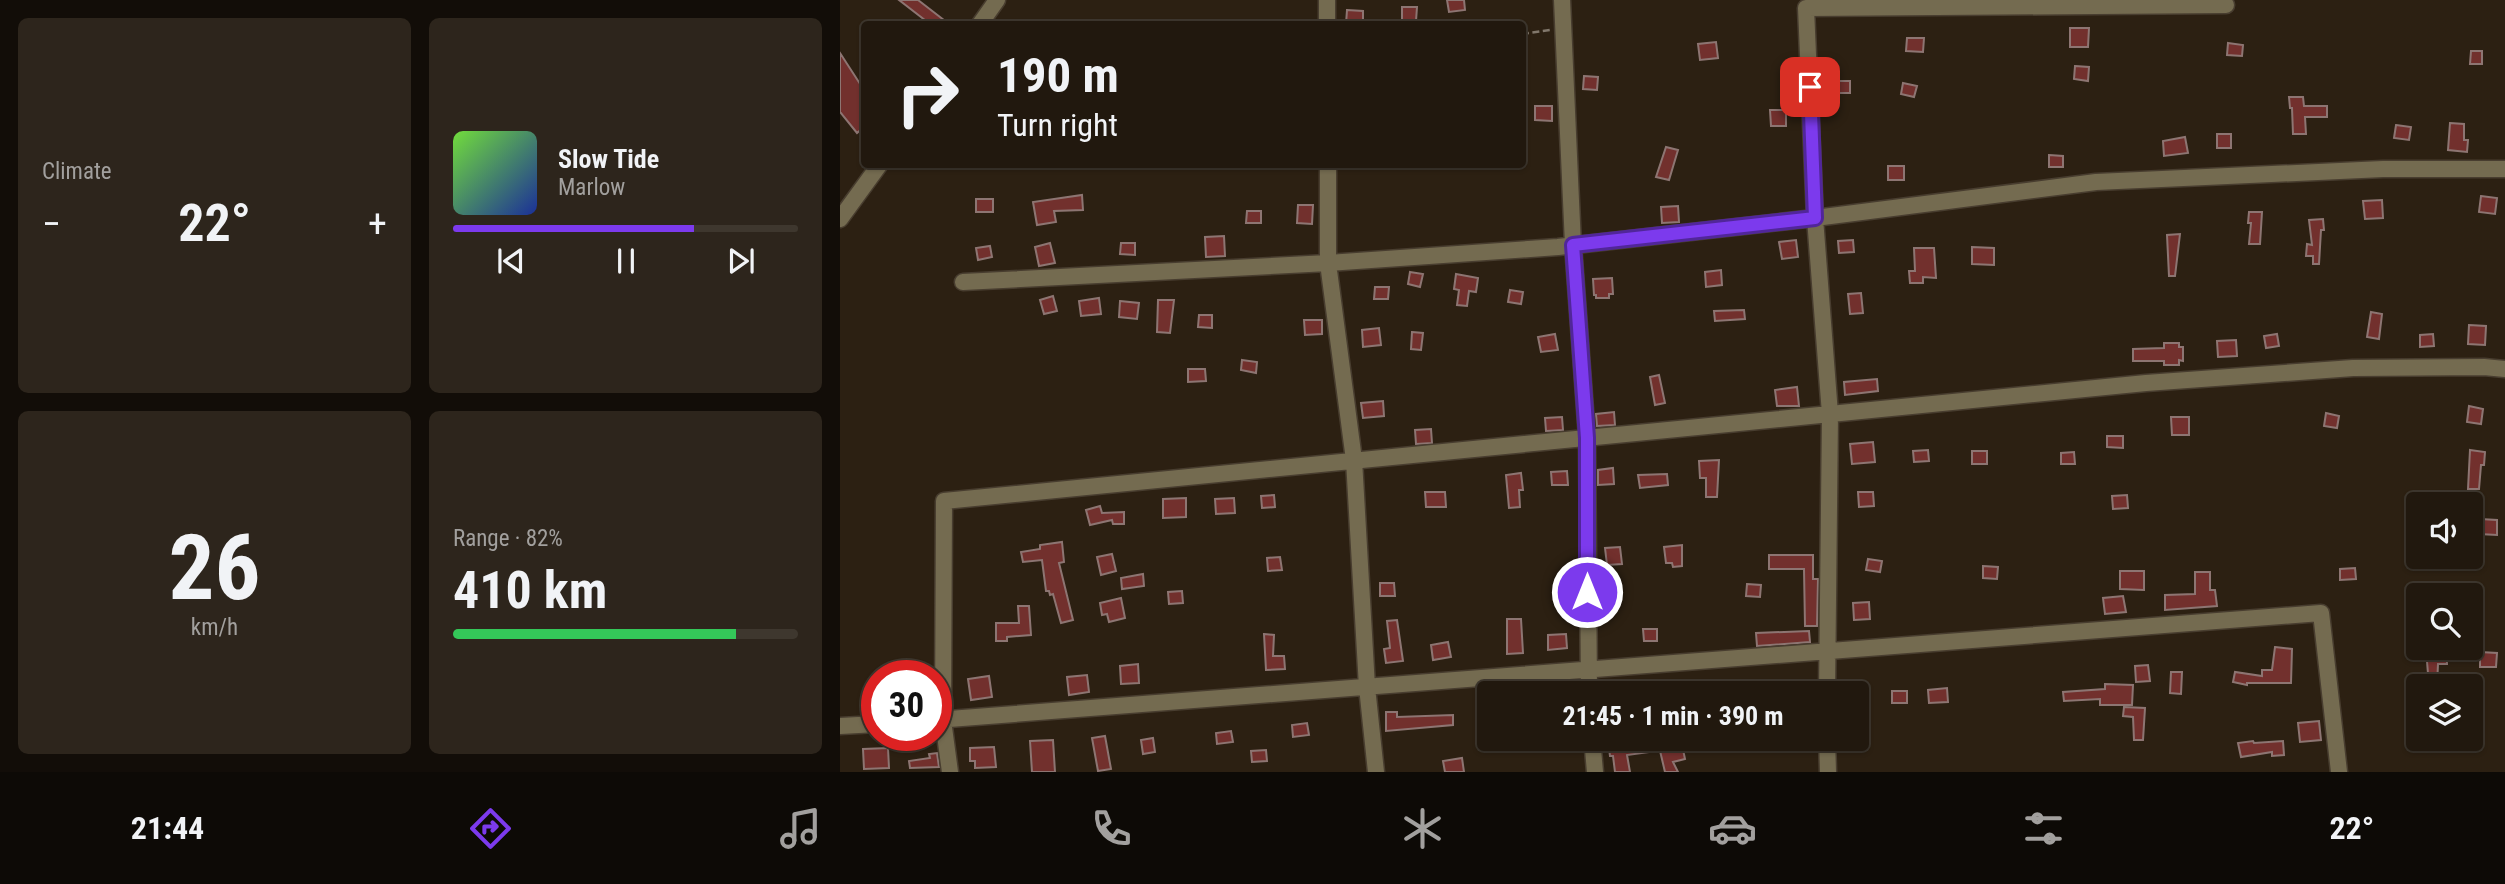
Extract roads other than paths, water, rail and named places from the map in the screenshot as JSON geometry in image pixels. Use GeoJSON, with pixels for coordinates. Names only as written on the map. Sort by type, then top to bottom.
{"type":"FeatureCollection","features":[{"type":"Feature","properties":{"kind":"street"},"geometry":{"type":"LineString","coordinates":[[981,21],[997,0]]}},
{"type":"Feature","properties":{"kind":"street"},"geometry":{"type":"LineString","coordinates":[[1327,21],[1328,0]]}},
{"type":"Feature","properties":{"kind":"street"},"geometry":{"type":"LineString","coordinates":[[1562,0],[1573,245],[1587,438],[1588,681]]}},
{"type":"Feature","properties":{"kind":"street"},"geometry":{"type":"LineString","coordinates":[[1827,681],[1830,414],[1815,218],[1806,8],[2226,5]]}},
{"type":"Feature","properties":{"kind":"street"},"geometry":{"type":"LineString","coordinates":[[840,219],[877,168]]}},
{"type":"Feature","properties":{"kind":"street"},"geometry":{"type":"LineString","coordinates":[[1328,168],[1328,263],[1353,460],[1367,687],[1376,772]]}},
{"type":"Feature","properties":{"kind":"street"},"geometry":{"type":"LineString","coordinates":[[962,282],[1328,263],[1573,245],[1815,218],[2096,182],[2383,169],[2505,169]]}},
{"type":"Feature","properties":{"kind":"street"},"geometry":{"type":"LineString","coordinates":[[941,660],[944,500],[2146,383],[2353,368],[2505,369]]}},
{"type":"Feature","properties":{"kind":"street"},"geometry":{"type":"LineString","coordinates":[[952,719],[2321,613],[2339,772]]}},
{"type":"Feature","properties":{"kind":"street"},"geometry":{"type":"LineString","coordinates":[[840,726],[861,725]]}},
{"type":"Feature","properties":{"kind":"street"},"geometry":{"type":"LineString","coordinates":[[946,751],[950,772]]}},
{"type":"Feature","properties":{"kind":"street"},"geometry":{"type":"LineString","coordinates":[[1593,751],[1595,772]]}},
{"type":"Feature","properties":{"kind":"street"},"geometry":{"type":"LineString","coordinates":[[1827,751],[1828,772]]}}]}
